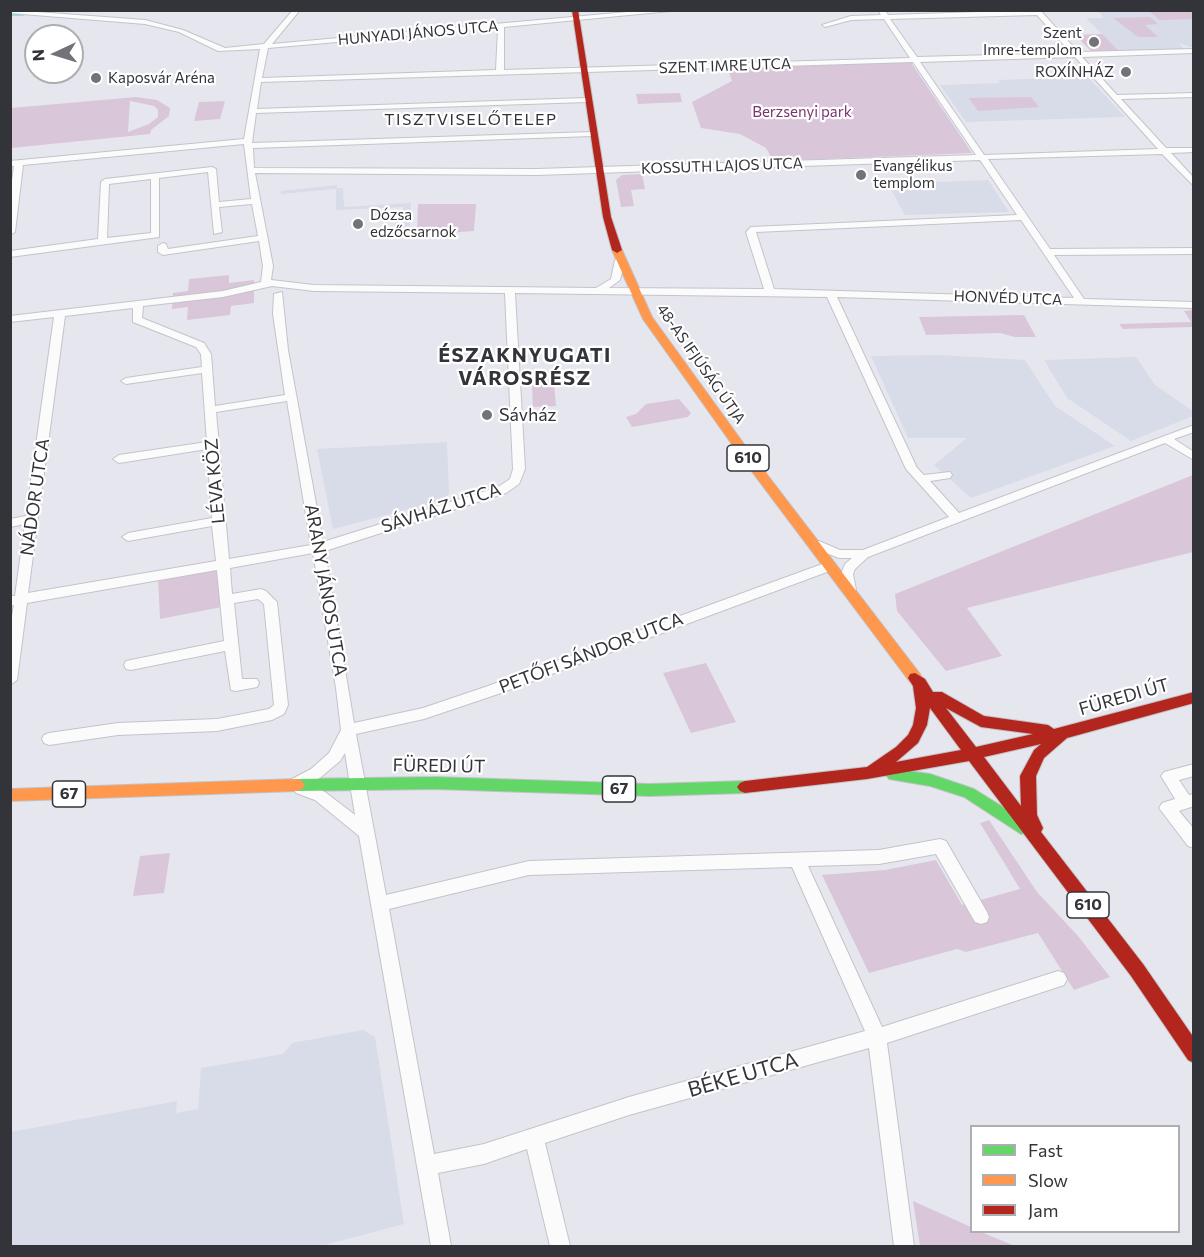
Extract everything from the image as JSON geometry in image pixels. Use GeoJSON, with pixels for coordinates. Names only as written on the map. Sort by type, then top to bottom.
{"type":"FeatureCollection","features":[{"type":"Feature","properties":{"kind":"main road","name":"48-AS IFJÚSÁG ÚTJA"},"geometry":{"type":"LineString","coordinates":[[575,15],[582,71],[607,217],[632,290],[647,317],[811,541],[920,683]]}},
{"type":"Feature","properties":{"kind":"main road"},"geometry":{"type":"LineString","coordinates":[[920,683],[959,711],[981,721],[1064,733]]}},
{"type":"Feature","properties":{"kind":"main road"},"geometry":{"type":"LineString","coordinates":[[867,773],[901,752],[913,739],[921,725],[923,708],[920,683]]}},
{"type":"Feature","properties":{"kind":"main road","name":"610"},"geometry":{"type":"LineString","coordinates":[[920,683],[1137,970],[1194,1054]]}},
{"type":"Feature","properties":{"kind":"main road","name":"FÜREDI ÚT"},"geometry":{"type":"LineString","coordinates":[[1064,733],[1194,697]]}},
{"type":"Feature","properties":{"kind":"main road"},"geometry":{"type":"LineString","coordinates":[[1040,840],[1029,815],[1028,776],[1039,754],[1064,733]]}},
{"type":"Feature","properties":{"kind":"main road","name":"67"},"geometry":{"type":"LineString","coordinates":[[867,773],[974,754],[1064,733]]}},
{"type":"Feature","properties":{"kind":"main road"},"geometry":{"type":"LineString","coordinates":[[867,773],[930,780],[969,793],[1040,840]]}},
{"type":"Feature","properties":{"kind":"main road","name":"FÜREDI ÚT"},"geometry":{"type":"LineString","coordinates":[[10,795],[357,783],[706,789],[867,773]]}},
{"type":"Feature","properties":{"kind":"street"},"geometry":{"type":"LineString","coordinates":[[281,289],[268,266],[250,170],[248,144],[257,80],[265,47],[297,10]]}},
{"type":"Feature","properties":{"kind":"street","name":"HUNYADI JÁNOS UTCA"},"geometry":{"type":"LineString","coordinates":[[10,11],[52,12],[155,24],[181,32],[221,50],[501,26],[575,15],[639,14],[678,10]]}},
{"type":"Feature","properties":{"kind":"street"},"geometry":{"type":"LineString","coordinates":[[843,10],[851,18]]}},
{"type":"Feature","properties":{"kind":"street"},"geometry":{"type":"LineString","coordinates":[[825,25],[851,18],[883,14],[1037,12],[1194,184]]}},
{"type":"Feature","properties":{"kind":"street"},"geometry":{"type":"LineString","coordinates":[[883,14],[1080,300]]}},
{"type":"Feature","properties":{"kind":"street"},"geometry":{"type":"LineString","coordinates":[[500,72],[501,26]]}},
{"type":"Feature","properties":{"kind":"street","name":"SZENT IMRE UTCA"},"geometry":{"type":"LineString","coordinates":[[257,80],[1194,51]]}},
{"type":"Feature","properties":{"kind":"street"},"geometry":{"type":"LineString","coordinates":[[1114,97],[1194,95]]}},
{"type":"Feature","properties":{"kind":"street"},"geometry":{"type":"LineString","coordinates":[[252,111],[587,100]]}},
{"type":"Feature","properties":{"kind":"street"},"geometry":{"type":"LineString","coordinates":[[10,232],[15,163],[248,144],[592,134]]}},
{"type":"Feature","properties":{"kind":"street","name":"KOSSUTH LAJOS UTCA"},"geometry":{"type":"LineString","coordinates":[[250,170],[598,171],[1194,150]]}},
{"type":"Feature","properties":{"kind":"street"},"geometry":{"type":"LineString","coordinates":[[102,241],[105,182],[212,169],[217,232]]}},
{"type":"Feature","properties":{"kind":"street"},"geometry":{"type":"LineString","coordinates":[[10,254],[156,234],[155,176]]}},
{"type":"Feature","properties":{"kind":"street"},"geometry":{"type":"LineString","coordinates":[[216,205],[256,201]]}},
{"type":"Feature","properties":{"kind":"street"},"geometry":{"type":"LineString","coordinates":[[770,292],[752,232],[754,229],[1023,217]]}},
{"type":"Feature","properties":{"kind":"street"},"geometry":{"type":"LineString","coordinates":[[163,246],[163,252],[263,238]]}},
{"type":"Feature","properties":{"kind":"street"},"geometry":{"type":"LineString","coordinates":[[1048,252],[1194,251]]}},
{"type":"Feature","properties":{"kind":"street"},"geometry":{"type":"LineString","coordinates":[[597,290],[615,280],[620,260]]}},
{"type":"Feature","properties":{"kind":"street"},"geometry":{"type":"LineString","coordinates":[[264,290],[268,266]]}},
{"type":"Feature","properties":{"kind":"street","name":"HONVÉD UTCA"},"geometry":{"type":"LineString","coordinates":[[10,319],[223,294],[314,288],[830,293],[1191,305]]}},
{"type":"Feature","properties":{"kind":"street","name":"ARANY JÁNOS UTCA"},"geometry":{"type":"LineString","coordinates":[[281,289],[278,314],[357,783]]}},
{"type":"Feature","properties":{"kind":"street","name":"ARANY JÁNOS UTCA"},"geometry":{"type":"LineString","coordinates":[[264,290],[278,314]]}},
{"type":"Feature","properties":{"kind":"street","name":"SÁVHÁZ UTCA"},"geometry":{"type":"LineString","coordinates":[[16,600],[319,548],[502,490],[515,481],[519,469],[510,290]]}},
{"type":"Feature","properties":{"kind":"street","name":"HONVÉD UTCA"},"geometry":{"type":"LineString","coordinates":[[647,317],[647,306],[653,299],[679,291]]}},
{"type":"Feature","properties":{"kind":"street"},"geometry":{"type":"LineString","coordinates":[[830,293],[912,469],[958,519]]}},
{"type":"Feature","properties":{"kind":"street","name":"LÉVA KÖZ"},"geometry":{"type":"LineString","coordinates":[[138,304],[137,320],[200,345],[206,354],[222,566],[236,686],[252,683]]}},
{"type":"Feature","properties":{"kind":"street","name":"NÁDOR UTCA"},"geometry":{"type":"LineString","coordinates":[[10,680],[16,600],[32,519],[60,313]]}},
{"type":"Feature","properties":{"kind":"street"},"geometry":{"type":"LineString","coordinates":[[126,381],[207,369]]}},
{"type":"Feature","properties":{"kind":"street"},"geometry":{"type":"LineString","coordinates":[[210,410],[291,397]]}},
{"type":"Feature","properties":{"kind":"street"},"geometry":{"type":"LineString","coordinates":[[811,541],[839,554],[864,554],[1194,428]]}},
{"type":"Feature","properties":{"kind":"street"},"geometry":{"type":"LineString","coordinates":[[1166,439],[1194,457]]}},
{"type":"Feature","properties":{"kind":"street"},"geometry":{"type":"LineString","coordinates":[[119,459],[212,445]]}},
{"type":"Feature","properties":{"kind":"street"},"geometry":{"type":"LineString","coordinates":[[920,479],[946,476]]}},
{"type":"Feature","properties":{"kind":"street"},"geometry":{"type":"LineString","coordinates":[[10,523],[32,519]]}},
{"type":"Feature","properties":{"kind":"street"},"geometry":{"type":"LineString","coordinates":[[128,537],[218,521]]}},
{"type":"Feature","properties":{"kind":"street"},"geometry":{"type":"LineString","coordinates":[[849,590],[847,574],[850,567],[864,554]]}},
{"type":"Feature","properties":{"kind":"street","name":"PETŐFI SÁNDOR UTCA"},"geometry":{"type":"LineString","coordinates":[[348,730],[424,713],[493,690],[830,566]]}},
{"type":"Feature","properties":{"kind":"street"},"geometry":{"type":"LineString","coordinates":[[49,739],[118,729],[217,725],[272,714],[279,710],[281,705],[270,602],[261,594],[227,599]]}},
{"type":"Feature","properties":{"kind":"street"},"geometry":{"type":"LineString","coordinates":[[131,665],[231,645]]}},
{"type":"Feature","properties":{"kind":"street"},"geometry":{"type":"LineString","coordinates":[[292,785],[316,773],[335,757],[348,730]]}},
{"type":"Feature","properties":{"kind":"street"},"geometry":{"type":"LineString","coordinates":[[1194,770],[1169,776],[1189,801],[1167,808],[1194,841]]}},
{"type":"Feature","properties":{"kind":"street"},"geometry":{"type":"LineString","coordinates":[[357,783],[441,1246]]}},
{"type":"Feature","properties":{"kind":"street"},"geometry":{"type":"LineString","coordinates":[[292,785],[321,796],[366,832]]}},
{"type":"Feature","properties":{"kind":"street"},"geometry":{"type":"LineString","coordinates":[[379,904],[529,868],[879,856],[940,846],[981,917]]}},
{"type":"Feature","properties":{"kind":"street"},"geometry":{"type":"LineString","coordinates":[[797,860],[877,1037],[904,1246]]}},
{"type":"Feature","properties":{"kind":"street","name":"BÉKE UTCA"},"geometry":{"type":"LineString","coordinates":[[427,1165],[484,1154],[629,1106],[877,1037],[1058,979]]}},
{"type":"Feature","properties":{"kind":"street"},"geometry":{"type":"LineString","coordinates":[[534,1137],[560,1246]]}},
{"type":"Feature","properties":{"kind":"shaded area"},"geometry":{"type":"Polygon","coordinates":[[[1098,11],[1193,11],[1193,48],[1179,43],[1184,49],[1119,51],[1086,18],[1104,18],[1098,11]]]}},
{"type":"Feature","properties":{"kind":"shaded area"},"geometry":{"type":"Polygon","coordinates":[[[1088,77],[1125,117],[966,122],[940,85],[1000,83],[998,80],[1088,77]]]}},
{"type":"Feature","properties":{"kind":"shaded area"},"geometry":{"type":"Polygon","coordinates":[[[988,180],[1009,212],[905,215],[888,184],[988,180]]]}},
{"type":"Feature","properties":{"kind":"shaded area"},"geometry":{"type":"Polygon","coordinates":[[[337,185],[337,188],[343,188],[344,207],[411,203],[409,237],[394,237],[397,211],[403,211],[403,207],[336,210],[336,189],[281,194],[281,191],[337,185]]]}},
{"type":"Feature","properties":{"kind":"shaded area"},"geometry":{"type":"Polygon","coordinates":[[[939,355],[1025,360],[1055,406],[1115,446],[971,498],[934,465],[967,438],[908,438],[871,356],[939,355]]]}},
{"type":"Feature","properties":{"kind":"shaded area"},"geometry":{"type":"Polygon","coordinates":[[[1136,357],[1155,385],[1193,411],[1193,416],[1131,441],[1067,398],[1044,360],[1136,357]]]}},
{"type":"Feature","properties":{"kind":"shaded area"},"geometry":{"type":"Polygon","coordinates":[[[447,442],[449,493],[444,500],[333,529],[317,449],[447,442]]]}},
{"type":"Feature","properties":{"kind":"shaded area"},"geometry":{"type":"Polygon","coordinates":[[[363,1030],[375,1037],[404,1224],[321,1246],[11,1246],[11,1132],[177,1101],[176,1113],[198,1109],[201,1068],[283,1054],[292,1043],[363,1030]]]}},
{"type":"Feature","properties":{"kind":"green space"},"geometry":{"type":"Polygon","coordinates":[[[1191,11],[1193,19],[1160,20],[1150,12],[1191,11]]]}},
{"type":"Feature","properties":{"kind":"green space"},"geometry":{"type":"Polygon","coordinates":[[[1150,17],[1158,24],[1145,25],[1158,37],[1138,37],[1113,18],[1150,17]]]}},
{"type":"Feature","properties":{"kind":"green space"},"geometry":{"type":"Polygon","coordinates":[[[1102,34],[1119,51],[1091,51],[1075,35],[1102,34]]]}},
{"type":"Feature","properties":{"kind":"green space","name":"Berzsenyi park"},"geometry":{"type":"Polygon","coordinates":[[[910,61],[972,153],[773,161],[766,148],[740,134],[701,128],[692,102],[732,81],[727,67],[910,61]]]}},
{"type":"Feature","properties":{"kind":"green space"},"geometry":{"type":"Polygon","coordinates":[[[680,93],[682,102],[638,104],[636,94],[680,93]]]}},
{"type":"Feature","properties":{"kind":"green space"},"geometry":{"type":"Polygon","coordinates":[[[136,97],[157,100],[170,108],[169,116],[151,130],[150,134],[11,148],[11,108],[136,97]],[[130,101],[128,132],[149,124],[158,117],[158,110],[154,106],[130,101]]]}},
{"type":"Feature","properties":{"kind":"green space"},"geometry":{"type":"Polygon","coordinates":[[[1031,97],[1039,107],[978,111],[969,98],[1031,97]]]}},
{"type":"Feature","properties":{"kind":"green space"},"geometry":{"type":"Polygon","coordinates":[[[225,101],[220,119],[194,121],[199,102],[225,101]]]}},
{"type":"Feature","properties":{"kind":"green space"},"geometry":{"type":"Polygon","coordinates":[[[642,174],[645,189],[631,190],[634,206],[621,207],[616,180],[622,175],[642,174]]]}},
{"type":"Feature","properties":{"kind":"green space"},"geometry":{"type":"Polygon","coordinates":[[[418,204],[476,204],[474,231],[417,235],[418,204]]]}},
{"type":"Feature","properties":{"kind":"green space"},"geometry":{"type":"Polygon","coordinates":[[[229,275],[229,283],[254,280],[254,303],[231,306],[230,315],[187,320],[188,307],[172,309],[173,293],[188,291],[189,279],[229,275]]]}},
{"type":"Feature","properties":{"kind":"green space"},"geometry":{"type":"Polygon","coordinates":[[[1193,310],[1193,327],[1123,329],[1119,324],[1191,322],[1184,311],[1193,310]]]}},
{"type":"Feature","properties":{"kind":"green space"},"geometry":{"type":"Polygon","coordinates":[[[1024,315],[1036,337],[1015,337],[1000,333],[926,335],[919,317],[1024,315]]]}},
{"type":"Feature","properties":{"kind":"green space"},"geometry":{"type":"Polygon","coordinates":[[[554,384],[556,406],[533,407],[532,385],[554,384]]]}},
{"type":"Feature","properties":{"kind":"green space"},"geometry":{"type":"Polygon","coordinates":[[[679,399],[691,413],[688,417],[632,427],[626,417],[636,414],[646,404],[679,399]]]}},
{"type":"Feature","properties":{"kind":"green space"},"geometry":{"type":"Polygon","coordinates":[[[1193,475],[1193,552],[967,608],[1002,656],[946,671],[897,611],[895,594],[1193,475]]]}},
{"type":"Feature","properties":{"kind":"green space"},"geometry":{"type":"Polygon","coordinates":[[[222,566],[227,606],[160,619],[158,577],[222,566]]]}},
{"type":"Feature","properties":{"kind":"green space"},"geometry":{"type":"Polygon","coordinates":[[[706,663],[736,722],[691,733],[663,673],[706,663]]]}},
{"type":"Feature","properties":{"kind":"green space"},"geometry":{"type":"Polygon","coordinates":[[[989,820],[1037,892],[1078,936],[1110,977],[1074,990],[1038,933],[966,952],[957,949],[869,973],[822,875],[885,870],[936,860],[962,905],[1020,889],[980,823],[989,820]]]}},
{"type":"Feature","properties":{"kind":"green space"},"geometry":{"type":"Polygon","coordinates":[[[170,853],[164,893],[133,896],[140,856],[170,853]]]}},
{"type":"Feature","properties":{"kind":"green space"},"geometry":{"type":"Polygon","coordinates":[[[913,1201],[970,1227],[970,1233],[983,1233],[1015,1246],[920,1246],[913,1201]]]}},
{"type":"Feature","properties":{"kind":"waterway"},"geometry":{"type":"LineString","coordinates":[[10,15],[23,15]]}},
{"type":"Feature","properties":{"kind":"traffic: fast"},"geometry":{"type":"LineString","coordinates":[[894,775],[930,780],[969,793],[1021,827]]}},
{"type":"Feature","properties":{"kind":"traffic: fast"},"geometry":{"type":"LineString","coordinates":[[297,785],[434,783],[650,790],[745,787]]}},
{"type":"Feature","properties":{"kind":"traffic: slow"},"geometry":{"type":"LineString","coordinates":[[617,250],[647,317],[745,454],[915,678]]}},
{"type":"Feature","properties":{"kind":"traffic: slow"},"geometry":{"type":"LineString","coordinates":[[10,795],[297,785]]}},
{"type":"Feature","properties":{"kind":"traffic: jam"},"geometry":{"type":"LineString","coordinates":[[575,10],[607,217],[617,250]]}},
{"type":"Feature","properties":{"kind":"traffic: jam"},"geometry":{"type":"LineString","coordinates":[[915,678],[1137,970],[1194,1054]]}},
{"type":"Feature","properties":{"kind":"traffic: jam"},"geometry":{"type":"LineString","coordinates":[[874,768],[901,751],[913,739],[920,725],[923,708],[920,683]]}},
{"type":"Feature","properties":{"kind":"traffic: jam"},"geometry":{"type":"LineString","coordinates":[[937,696],[981,721],[1048,731]]}},
{"type":"Feature","properties":{"kind":"traffic: jam"},"geometry":{"type":"LineString","coordinates":[[745,787],[867,773],[973,754],[1064,733],[1194,697]]}},
{"type":"Feature","properties":{"kind":"traffic: jam"},"geometry":{"type":"LineString","coordinates":[[1035,828],[1029,815],[1028,776],[1039,754],[1061,736]]}},
{"type":"Feature","properties":{"kind":"place","name":"Szent Imre-templom"},"geometry":{"type":"Point","coordinates":[1094,42]}},
{"type":"Feature","properties":{"kind":"place","name":"ROXÍNHÁZ"},"geometry":{"type":"Point","coordinates":[1126,72]}},
{"type":"Feature","properties":{"kind":"place","name":"Kaposvár Aréna"},"geometry":{"type":"Point","coordinates":[96,78]}},
{"type":"Feature","properties":{"kind":"place","name":"Evangélikus templom"},"geometry":{"type":"Point","coordinates":[861,175]}},
{"type":"Feature","properties":{"kind":"place","name":"Dózsa edzőcsarnok"},"geometry":{"type":"Point","coordinates":[358,224]}},
{"type":"Feature","properties":{"kind":"place","name":"Sávház"},"geometry":{"type":"Point","coordinates":[487,415]}},
{"type":"Feature","properties":{"kind":"district","name":"TISZTVISELŐTELEP"},"geometry":{"type":"Point","coordinates":[471,120]}},
{"type":"Feature","properties":{"kind":"district","name":"ÉSZAKNYUGATI VÁROSRÉSZ"},"geometry":{"type":"Point","coordinates":[525,366]}}]}
